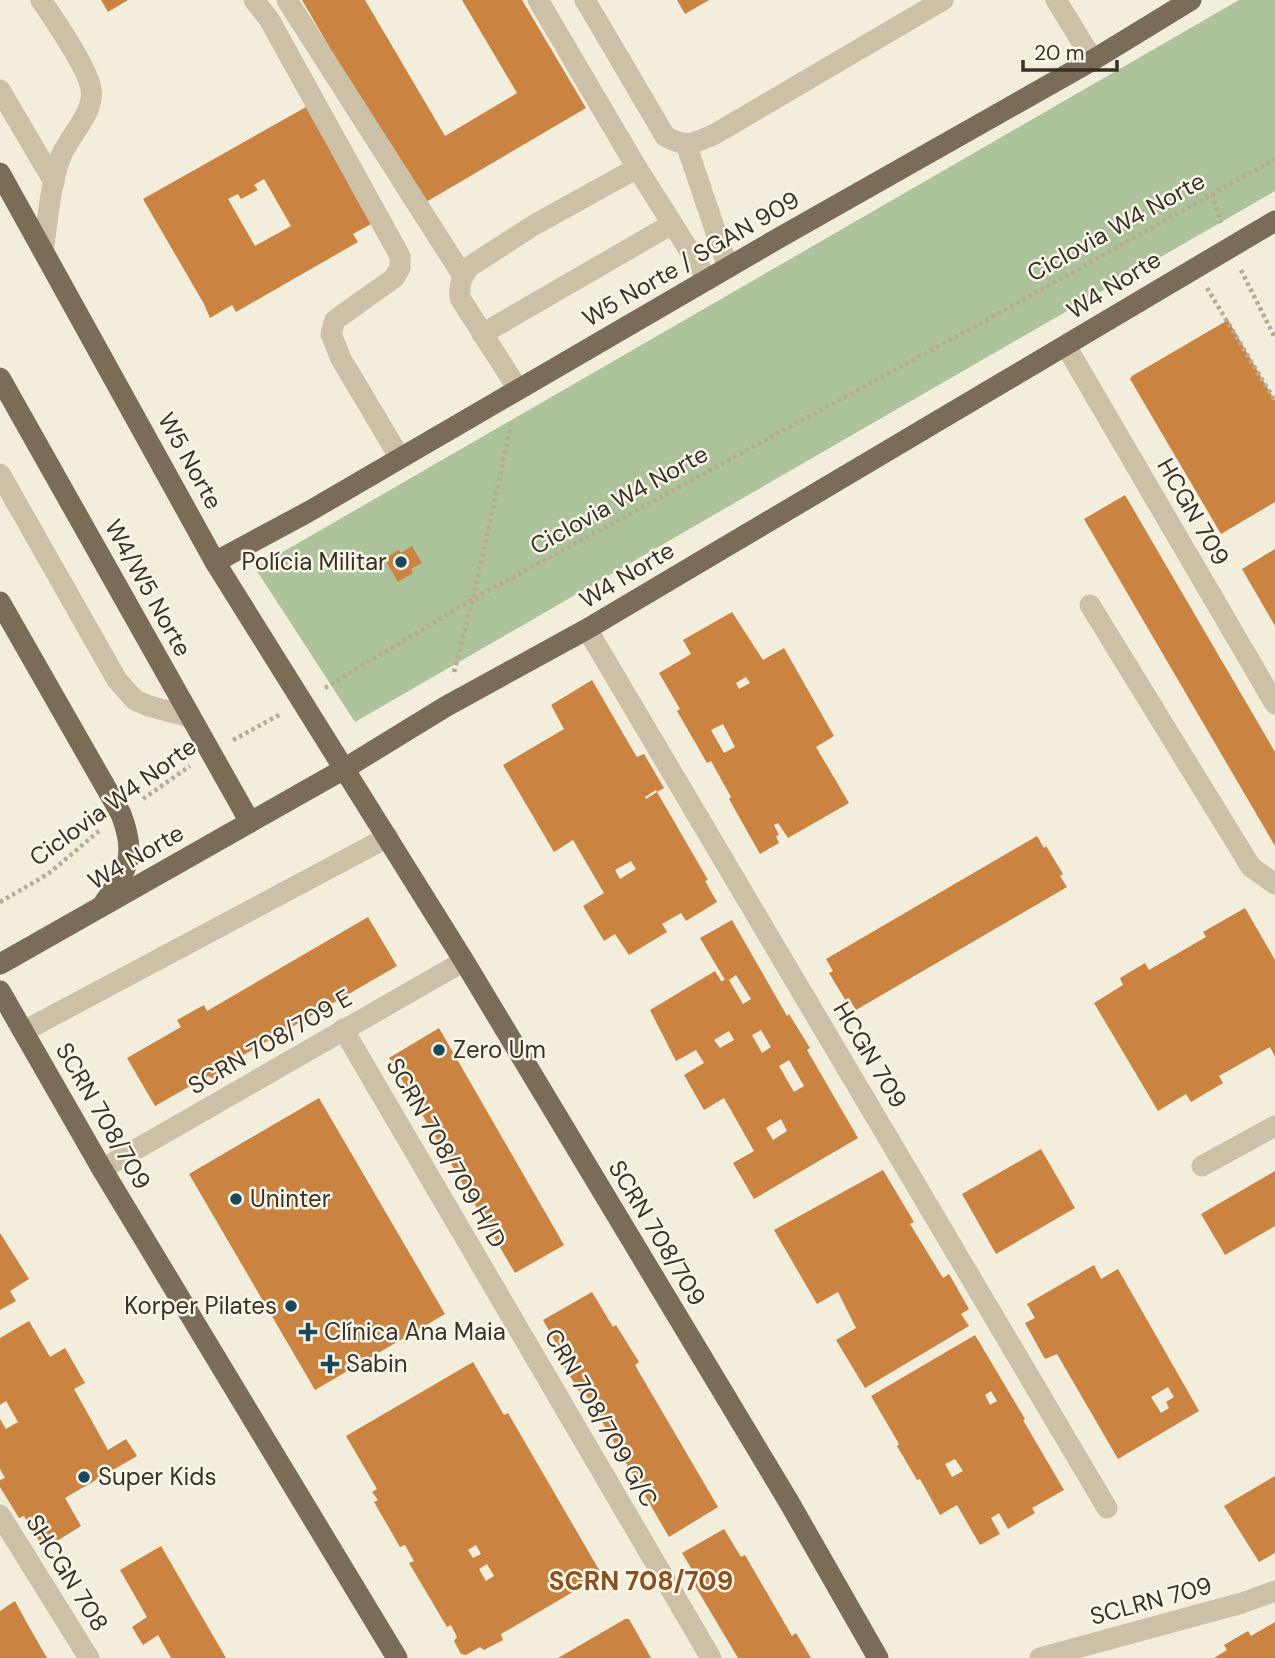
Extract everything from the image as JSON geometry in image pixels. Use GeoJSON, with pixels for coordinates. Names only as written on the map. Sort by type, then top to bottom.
{"type":"FeatureCollection","features":[{"type":"Feature","properties":{"kind":"main road","name":"W5 Norte / SGAN 909"},"geometry":{"type":"LineString","coordinates":[[215,562],[1093,60],[1191,0]]}},
{"type":"Feature","properties":{"kind":"main road","name":"W5 Norte"},"geometry":{"type":"LineString","coordinates":[[0,173],[215,562],[344,769]]}},
{"type":"Feature","properties":{"kind":"main road","name":"W4 Norte"},"geometry":{"type":"LineString","coordinates":[[0,964],[344,769],[445,707],[587,629],[1275,221]]}},
{"type":"Feature","properties":{"kind":"main road","name":"W4/W5 Norte"},"geometry":{"type":"LineString","coordinates":[[0,378],[250,822]]}},
{"type":"Feature","properties":{"kind":"main road"},"geometry":{"type":"LineString","coordinates":[[0,602],[121,814],[128,833],[127,868],[101,908]]}},
{"type":"Feature","properties":{"kind":"main road","name":"SCRN 708/709"},"geometry":{"type":"LineString","coordinates":[[344,769],[464,961],[789,1502],[878,1658]]}},
{"type":"Feature","properties":{"kind":"main road","name":"SCRN 708/709"},"geometry":{"type":"LineString","coordinates":[[0,991],[102,1169],[397,1658]]}},
{"type":"Feature","properties":{"kind":"street"},"geometry":{"type":"LineString","coordinates":[[41,0],[63,32],[91,85],[92,96],[90,106],[61,156],[43,251]]}},
{"type":"Feature","properties":{"kind":"street"},"geometry":{"type":"LineString","coordinates":[[254,0],[269,19],[400,256],[400,268],[394,278],[335,320],[331,334],[341,359],[400,458]]}},
{"type":"Feature","properties":{"kind":"street"},"geometry":{"type":"LineString","coordinates":[[287,0],[463,276]]}},
{"type":"Feature","properties":{"kind":"street"},"geometry":{"type":"LineString","coordinates":[[538,0],[637,168],[708,280]]}},
{"type":"Feature","properties":{"kind":"street"},"geometry":{"type":"LineString","coordinates":[[585,0],[665,136],[678,144],[715,134],[943,0]]}},
{"type":"Feature","properties":{"kind":"street"},"geometry":{"type":"LineString","coordinates":[[1056,0],[1093,60]]}},
{"type":"Feature","properties":{"kind":"street"},"geometry":{"type":"LineString","coordinates":[[0,90],[54,182]]}},
{"type":"Feature","properties":{"kind":"street"},"geometry":{"type":"LineString","coordinates":[[686,144],[728,268]]}},
{"type":"Feature","properties":{"kind":"street"},"geometry":{"type":"LineString","coordinates":[[518,389],[460,298],[459,285],[463,276],[469,267],[534,225],[637,168]]}},
{"type":"Feature","properties":{"kind":"street"},"geometry":{"type":"LineString","coordinates":[[482,334],[672,224]]}},
{"type":"Feature","properties":{"kind":"street","name":"HCGN 709"},"geometry":{"type":"LineString","coordinates":[[1066,346],[1275,704]]}},
{"type":"Feature","properties":{"kind":"street"},"geometry":{"type":"LineString","coordinates":[[0,474],[117,680],[135,699],[149,706],[190,717]]}},
{"type":"Feature","properties":{"kind":"street"},"geometry":{"type":"LineString","coordinates":[[1090,605],[1251,867],[1275,884]]}},
{"type":"Feature","properties":{"kind":"street","name":"HCGN 709"},"geometry":{"type":"LineString","coordinates":[[587,629],[1107,1508]]}},
{"type":"Feature","properties":{"kind":"street","name":"SCRN 708/709"},"geometry":{"type":"LineString","coordinates":[[24,1031],[387,836]]}},
{"type":"Feature","properties":{"kind":"street","name":"SCRN 708/709 E"},"geometry":{"type":"LineString","coordinates":[[102,1169],[464,961]]}},
{"type":"Feature","properties":{"kind":"street","name":"SCRN 708/709 H/D"},"geometry":{"type":"LineString","coordinates":[[343,1029],[504,1304]]}},
{"type":"Feature","properties":{"kind":"street"},"geometry":{"type":"LineString","coordinates":[[1202,1166],[1275,1126]]}},
{"type":"Feature","properties":{"kind":"street","name":"CRN 708/709 G/C"},"geometry":{"type":"LineString","coordinates":[[504,1304],[711,1658]]}},
{"type":"Feature","properties":{"kind":"street","name":"SHCGN 708"},"geometry":{"type":"LineString","coordinates":[[0,1515],[89,1658]]}},
{"type":"Feature","properties":{"kind":"street","name":"SCLRN 709"},"geometry":{"type":"LineString","coordinates":[[1040,1658],[1242,1603],[1275,1591]]}},
{"type":"Feature","properties":{"kind":"path","name":"Ciclovia W4 Norte"},"geometry":{"type":"LineString","coordinates":[[0,902],[47,874],[121,814],[211,752],[303,702],[473,599],[996,315],[1275,159]]}},
{"type":"Feature","properties":{"kind":"path"},"geometry":{"type":"LineString","coordinates":[[1194,267],[1275,401]]}},
{"type":"Feature","properties":{"kind":"path"},"geometry":{"type":"LineString","coordinates":[[445,707],[473,599],[513,420],[489,406]]}},
{"type":"Feature","properties":{"kind":"green space"},"geometry":{"type":"Polygon","coordinates":[[[1239,0],[1275,0],[1275,191],[355,722],[255,568],[1239,0]]]}},
{"type":"Feature","properties":{"kind":"building"},"geometry":{"type":"Polygon","coordinates":[[[101,0],[128,0],[108,12],[101,0]]]}},
{"type":"Feature","properties":{"kind":"building"},"geometry":{"type":"Polygon","coordinates":[[[302,0],[365,0],[445,136],[517,93],[462,0],[522,0],[586,108],[421,205],[302,0]]]}},
{"type":"Feature","properties":{"kind":"building"},"geometry":{"type":"Polygon","coordinates":[[[677,0],[709,0],[685,14],[677,0]]]}},
{"type":"Feature","properties":{"kind":"building"},"geometry":{"type":"Polygon","coordinates":[[[306,107],[373,223],[353,234],[358,242],[236,312],[232,305],[210,318],[143,199],[306,107]],[[264,179],[254,185],[258,190],[241,199],[238,194],[228,199],[255,246],[291,226],[264,179]]]}},
{"type":"Feature","properties":{"kind":"building"},"geometry":{"type":"Polygon","coordinates":[[[1228,320],[1275,401],[1275,502],[1221,534],[1130,379],[1228,320]]]}},
{"type":"Feature","properties":{"kind":"building"},"geometry":{"type":"Polygon","coordinates":[[[1125,495],[1275,752],[1275,846],[1084,519],[1125,495]]]}},
{"type":"Feature","properties":{"kind":"building"},"geometry":{"type":"Polygon","coordinates":[[[412,546],[422,563],[411,569],[413,573],[398,582],[384,558],[399,550],[401,553],[412,546]]]}},
{"type":"Feature","properties":{"kind":"building"},"geometry":{"type":"Polygon","coordinates":[[[1275,549],[1275,626],[1242,569],[1275,549]]]}},
{"type":"Feature","properties":{"kind":"building"},"geometry":{"type":"Polygon","coordinates":[[[732,612],[763,660],[784,648],[834,736],[816,747],[849,803],[788,838],[778,823],[774,825],[779,835],[776,836],[779,843],[760,854],[711,761],[707,763],[677,711],[680,709],[659,673],[691,654],[683,640],[732,612]],[[746,677],[736,683],[739,689],[750,683],[746,677]],[[723,724],[711,730],[724,753],[735,747],[723,724]]]}},
{"type":"Feature","properties":{"kind":"building"},"geometry":{"type":"Polygon","coordinates":[[[592,680],[637,757],[644,754],[664,788],[657,792],[708,880],[705,881],[717,902],[686,921],[681,913],[662,924],[667,932],[629,955],[615,934],[604,941],[583,906],[604,893],[573,840],[554,852],[503,765],[564,729],[551,705],[592,680]],[[631,861],[615,870],[620,879],[636,869],[631,861]]]}},
{"type":"Feature","properties":{"kind":"building"},"geometry":{"type":"Polygon","coordinates":[[[1037,836],[1063,874],[1060,876],[1067,887],[856,1010],[849,999],[846,1001],[829,973],[833,971],[826,959],[1037,836]]]}},
{"type":"Feature","properties":{"kind":"building"},"geometry":{"type":"Polygon","coordinates":[[[1245,908],[1275,960],[1275,1057],[1270,1047],[1219,1076],[1223,1083],[1191,1102],[1186,1094],[1158,1111],[1094,1003],[1123,985],[1120,978],[1145,963],[1149,970],[1206,937],[1203,932],[1245,908]]]}},
{"type":"Feature","properties":{"kind":"building"},"geometry":{"type":"Polygon","coordinates":[[[368,917],[397,966],[221,1068],[221,1074],[214,1079],[208,1076],[155,1106],[127,1058],[181,1027],[177,1020],[204,1005],[207,1011],[368,917]]]}},
{"type":"Feature","properties":{"kind":"building"},"geometry":{"type":"Polygon","coordinates":[[[732,920],[787,1016],[789,1014],[810,1048],[807,1050],[858,1138],[754,1199],[733,1163],[754,1151],[724,1098],[704,1110],[684,1075],[704,1063],[696,1050],[676,1061],[650,1010],[715,971],[721,981],[725,980],[700,938],[732,920]],[[736,975],[729,980],[743,1004],[751,999],[736,975]],[[761,1030],[752,1035],[762,1053],[771,1047],[761,1030]],[[729,1031],[714,1040],[720,1048],[734,1040],[729,1031]],[[789,1060],[779,1066],[794,1092],[804,1086],[789,1060]],[[781,1119],[766,1128],[773,1140],[787,1131],[781,1119]]]}},
{"type":"Feature","properties":{"kind":"building"},"geometry":{"type":"Polygon","coordinates":[[[439,1028],[564,1245],[515,1273],[389,1058],[439,1028]]]}},
{"type":"Feature","properties":{"kind":"building"},"geometry":{"type":"Polygon","coordinates":[[[319,1098],[445,1314],[315,1390],[189,1174],[319,1098]]]}},
{"type":"Feature","properties":{"kind":"building"},"geometry":{"type":"Polygon","coordinates":[[[1041,1149],[1075,1208],[996,1254],[962,1194],[1041,1149]]]}},
{"type":"Feature","properties":{"kind":"building"},"geometry":{"type":"Polygon","coordinates":[[[883,1170],[914,1222],[910,1224],[943,1278],[949,1274],[969,1309],[961,1314],[969,1326],[865,1388],[836,1340],[856,1328],[838,1292],[817,1304],[774,1230],[883,1170]]]}},
{"type":"Feature","properties":{"kind":"building"},"geometry":{"type":"Polygon","coordinates":[[[1275,1171],[1275,1226],[1225,1255],[1201,1214],[1275,1171]]]}},
{"type":"Feature","properties":{"kind":"building"},"geometry":{"type":"Polygon","coordinates":[[[0,1233],[29,1279],[10,1291],[16,1301],[0,1310],[0,1233]]]}},
{"type":"Feature","properties":{"kind":"building"},"geometry":{"type":"Polygon","coordinates":[[[1094,1265],[1101,1279],[1118,1269],[1199,1411],[1118,1459],[1057,1354],[1045,1359],[1025,1323],[1035,1318],[1027,1304],[1094,1265]],[[1168,1387],[1151,1397],[1161,1413],[1169,1408],[1166,1402],[1174,1397],[1168,1387]]]}},
{"type":"Feature","properties":{"kind":"building"},"geometry":{"type":"Polygon","coordinates":[[[592,1292],[639,1362],[635,1365],[718,1507],[669,1537],[590,1401],[585,1394],[582,1396],[559,1358],[563,1356],[543,1320],[592,1292]]]}},
{"type":"Feature","properties":{"kind":"building"},"geometry":{"type":"Polygon","coordinates":[[[29,1321],[50,1357],[65,1348],[85,1383],[74,1389],[108,1450],[126,1439],[137,1456],[65,1498],[81,1526],[44,1549],[24,1516],[19,1518],[0,1487],[0,1480],[5,1478],[0,1469],[0,1419],[6,1429],[18,1422],[6,1401],[0,1405],[0,1338],[29,1321]]]}},
{"type":"Feature","properties":{"kind":"building"},"geometry":{"type":"Polygon","coordinates":[[[975,1335],[1064,1490],[1032,1508],[1035,1513],[1008,1529],[999,1513],[991,1518],[1000,1534],[980,1545],[957,1505],[940,1515],[897,1446],[899,1444],[871,1396],[975,1335]],[[991,1391],[985,1395],[990,1405],[997,1401],[991,1391]],[[955,1459],[945,1464],[952,1477],[963,1471],[955,1459]]]}},
{"type":"Feature","properties":{"kind":"building"},"geometry":{"type":"Polygon","coordinates":[[[473,1362],[504,1415],[508,1413],[602,1575],[501,1634],[503,1640],[484,1650],[480,1647],[466,1655],[461,1654],[454,1641],[457,1637],[451,1625],[447,1627],[409,1563],[414,1561],[405,1545],[400,1547],[374,1502],[378,1500],[372,1492],[377,1489],[346,1436],[473,1362]],[[476,1545],[468,1550],[473,1558],[481,1554],[476,1545]],[[487,1564],[479,1569],[486,1581],[494,1576],[487,1564]]]}},
{"type":"Feature","properties":{"kind":"building"},"geometry":{"type":"Polygon","coordinates":[[[1275,1476],[1275,1553],[1259,1562],[1224,1506],[1275,1476]]]}},
{"type":"Feature","properties":{"kind":"building"},"geometry":{"type":"Polygon","coordinates":[[[724,1529],[741,1557],[745,1555],[792,1636],[796,1633],[811,1658],[738,1658],[694,1584],[699,1581],[682,1553],[724,1529]]]}},
{"type":"Feature","properties":{"kind":"building"},"geometry":{"type":"Polygon","coordinates":[[[161,1546],[226,1658],[171,1658],[158,1635],[143,1645],[132,1627],[147,1617],[120,1570],[161,1546]]]}},
{"type":"Feature","properties":{"kind":"building"},"geometry":{"type":"Polygon","coordinates":[[[15,1601],[47,1658],[0,1658],[0,1611],[15,1601]]]}},
{"type":"Feature","properties":{"kind":"building"},"geometry":{"type":"Polygon","coordinates":[[[629,1619],[651,1658],[558,1658],[629,1619]]]}},
{"type":"Feature","properties":{"kind":"building"},"geometry":{"type":"Polygon","coordinates":[[[1275,1622],[1275,1658],[1214,1658],[1227,1650],[1224,1645],[1248,1631],[1251,1636],[1275,1622]]]}},
{"type":"Feature","properties":{"kind":"place","name":"Polícia Militar"},"geometry":{"type":"Point","coordinates":[401,562]}},
{"type":"Feature","properties":{"kind":"place","name":"Zero Um"},"geometry":{"type":"Point","coordinates":[439,1050]}},
{"type":"Feature","properties":{"kind":"place","name":"Uninter"},"geometry":{"type":"Point","coordinates":[236,1199]}},
{"type":"Feature","properties":{"kind":"place","name":"Korper Pilates"},"geometry":{"type":"Point","coordinates":[291,1306]}},
{"type":"Feature","properties":{"kind":"place","name":"Clínica Ana Maia"},"geometry":{"type":"Point","coordinates":[308,1332]}},
{"type":"Feature","properties":{"kind":"place","name":"Sabin"},"geometry":{"type":"Point","coordinates":[330,1364]}},
{"type":"Feature","properties":{"kind":"place","name":"Super Kids"},"geometry":{"type":"Point","coordinates":[84,1477]}},
{"type":"Feature","properties":{"kind":"district","name":"SCRN 708/709"},"geometry":{"type":"Point","coordinates":[641,1581]}}]}
